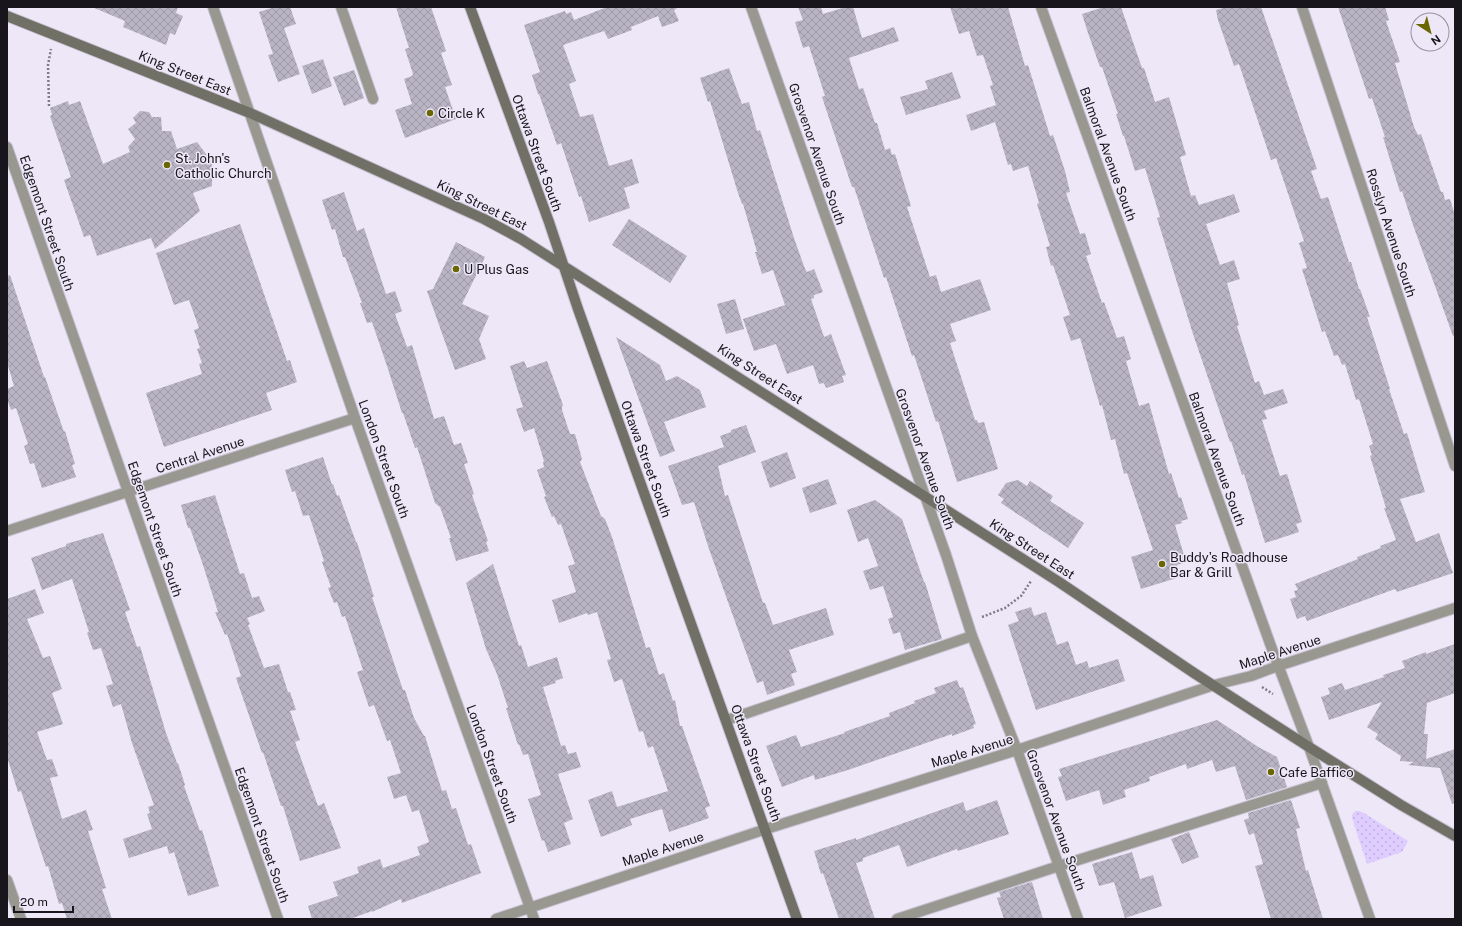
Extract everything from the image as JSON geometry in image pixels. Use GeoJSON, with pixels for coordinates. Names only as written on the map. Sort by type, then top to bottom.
{"type":"FeatureCollection","features":[{"type":"Feature","properties":{"kind":"main road","name":"Ottawa Street South"},"geometry":{"type":"LineString","coordinates":[[470,7],[798,919]]}},
{"type":"Feature","properties":{"kind":"main road","name":"King Street East"},"geometry":{"type":"LineString","coordinates":[[7,16],[250,113],[484,219],[522,239],[924,494],[1309,747],[1401,805],[1455,836]]}},
{"type":"Feature","properties":{"kind":"street","name":"London Street South"},"geometry":{"type":"LineString","coordinates":[[213,7],[355,418],[534,919]]}},
{"type":"Feature","properties":{"kind":"street"},"geometry":{"type":"LineString","coordinates":[[341,7],[373,99]]}},
{"type":"Feature","properties":{"kind":"street","name":"Grosvenor Avenue South"},"geometry":{"type":"LineString","coordinates":[[751,7],[946,555],[972,636],[1018,750],[1078,919]]}},
{"type":"Feature","properties":{"kind":"street","name":"Balmoral Avenue South"},"geometry":{"type":"LineString","coordinates":[[1041,7],[1370,919]]}},
{"type":"Feature","properties":{"kind":"street","name":"Rosslyn Avenue South"},"geometry":{"type":"LineString","coordinates":[[1302,7],[1455,466]]}},
{"type":"Feature","properties":{"kind":"street","name":"Edgemont Street South"},"geometry":{"type":"LineString","coordinates":[[7,147],[278,919]]}},
{"type":"Feature","properties":{"kind":"street","name":"Central Avenue"},"geometry":{"type":"LineString","coordinates":[[7,531],[355,418]]}},
{"type":"Feature","properties":{"kind":"street","name":"Maple Avenue"},"geometry":{"type":"LineString","coordinates":[[496,919],[766,829],[1018,750],[1214,685],[1252,676],[1278,666],[1455,608]]}},
{"type":"Feature","properties":{"kind":"street"},"geometry":{"type":"LineString","coordinates":[[726,720],[972,636]]}},
{"type":"Feature","properties":{"kind":"street"},"geometry":{"type":"LineString","coordinates":[[897,919],[1322,783]]}},
{"type":"Feature","properties":{"kind":"street"},"geometry":{"type":"LineString","coordinates":[[7,880],[21,919]]}},
{"type":"Feature","properties":{"kind":"path"},"geometry":{"type":"LineString","coordinates":[[49,106],[48,65],[53,34]]}},
{"type":"Feature","properties":{"kind":"path"},"geometry":{"type":"LineString","coordinates":[[968,622],[990,615],[1005,608],[1021,596],[1039,569]]}},
{"type":"Feature","properties":{"kind":"path"},"geometry":{"type":"LineString","coordinates":[[1259,686],[1277,696]]}},
{"type":"Feature","properties":{"kind":"shaded area"},"geometry":{"type":"Polygon","coordinates":[[[1355,811],[1364,813],[1408,841],[1402,852],[1367,864],[1352,818],[1355,811]]]}},
{"type":"Feature","properties":{"kind":"building"},"geometry":{"type":"Polygon","coordinates":[[[92,7],[178,7],[176,13],[183,16],[175,35],[170,33],[166,45],[123,27],[125,21],[92,7]]]}},
{"type":"Feature","properties":{"kind":"building"},"geometry":{"type":"Polygon","coordinates":[[[275,7],[290,7],[296,24],[284,28],[300,74],[278,82],[268,55],[273,54],[259,12],[275,7]]]}},
{"type":"Feature","properties":{"kind":"building"},"geometry":{"type":"Polygon","coordinates":[[[396,7],[431,7],[446,51],[441,53],[452,85],[445,87],[456,119],[405,138],[395,110],[412,104],[404,79],[412,76],[413,74],[405,49],[409,48],[396,7]]]}},
{"type":"Feature","properties":{"kind":"building"},"geometry":{"type":"Polygon","coordinates":[[[607,7],[679,7],[674,10],[679,21],[662,27],[658,16],[631,27],[632,30],[608,39],[604,31],[563,45],[576,81],[569,84],[580,117],[593,114],[609,166],[632,159],[639,183],[624,188],[630,208],[589,222],[561,143],[557,145],[538,94],[532,75],[540,72],[524,25],[565,11],[566,14],[571,12],[574,20],[607,7]]]}},
{"type":"Feature","properties":{"kind":"building"},"geometry":{"type":"Polygon","coordinates":[[[798,7],[821,7],[823,14],[846,7],[853,7],[862,38],[894,27],[899,41],[849,58],[859,89],[863,88],[875,123],[877,123],[885,150],[890,148],[892,155],[895,154],[911,206],[907,207],[930,277],[936,275],[941,292],[980,279],[991,310],[950,324],[956,341],[950,343],[975,420],[977,420],[978,423],[984,422],[998,469],[957,482],[938,421],[936,422],[886,277],[884,278],[854,187],[852,187],[822,97],[825,96],[809,46],[803,48],[795,22],[803,20],[798,7]]]}},
{"type":"Feature","properties":{"kind":"building"},"geometry":{"type":"Polygon","coordinates":[[[950,7],[1008,7],[1025,66],[1028,65],[1050,136],[1053,135],[1065,171],[1070,192],[1066,193],[1080,234],[1085,233],[1091,254],[1086,256],[1102,303],[1104,302],[1117,338],[1124,336],[1131,359],[1126,361],[1139,406],[1149,403],[1169,474],[1171,473],[1188,519],[1175,525],[1186,562],[1177,565],[1180,577],[1141,589],[1131,557],[1153,550],[1127,473],[1124,474],[1115,439],[1111,440],[1102,405],[1100,406],[1080,338],[1071,341],[1063,317],[1070,315],[1053,265],[1051,266],[1046,247],[1050,246],[1037,204],[1039,203],[1028,166],[1013,171],[1011,164],[1008,165],[995,122],[971,131],[966,115],[996,105],[990,86],[993,85],[983,55],[977,56],[969,31],[959,34],[950,7]]]}},
{"type":"Feature","properties":{"kind":"building"},"geometry":{"type":"Polygon","coordinates":[[[1104,7],[1121,7],[1155,102],[1169,97],[1186,155],[1180,157],[1191,196],[1195,195],[1199,205],[1234,194],[1240,212],[1206,224],[1220,265],[1234,260],[1240,279],[1227,283],[1239,325],[1237,326],[1255,383],[1259,381],[1264,395],[1283,389],[1288,403],[1264,411],[1267,419],[1262,420],[1280,476],[1287,474],[1302,522],[1296,524],[1299,532],[1265,543],[1244,474],[1242,475],[1193,334],[1157,218],[1160,217],[1145,168],[1135,171],[1116,114],[1118,114],[1082,14],[1104,7]]]}},
{"type":"Feature","properties":{"kind":"building"},"geometry":{"type":"Polygon","coordinates":[[[1227,7],[1261,7],[1317,169],[1311,171],[1321,199],[1328,197],[1349,262],[1351,262],[1359,289],[1370,317],[1367,317],[1389,389],[1404,434],[1407,433],[1425,492],[1400,499],[1416,542],[1439,533],[1453,573],[1397,592],[1395,589],[1307,621],[1305,616],[1297,619],[1290,599],[1296,597],[1294,591],[1298,590],[1295,584],[1358,559],[1357,557],[1381,548],[1380,546],[1396,540],[1384,508],[1386,508],[1370,456],[1372,455],[1369,446],[1373,444],[1359,399],[1356,400],[1345,364],[1342,365],[1338,355],[1334,356],[1325,331],[1322,332],[1302,269],[1307,268],[1299,243],[1304,241],[1276,158],[1271,160],[1239,64],[1234,66],[1218,20],[1216,10],[1227,7]]]}},
{"type":"Feature","properties":{"kind":"building"},"geometry":{"type":"Polygon","coordinates":[[[1338,7],[1385,7],[1389,20],[1386,21],[1400,62],[1395,63],[1414,127],[1418,135],[1421,134],[1441,192],[1443,192],[1445,200],[1450,199],[1455,215],[1455,336],[1453,336],[1402,191],[1400,192],[1383,137],[1385,137],[1372,98],[1369,99],[1338,7]]]}},
{"type":"Feature","properties":{"kind":"building"},"geometry":{"type":"Polygon","coordinates":[[[323,59],[332,86],[312,94],[302,66],[323,59]]]}},
{"type":"Feature","properties":{"kind":"building"},"geometry":{"type":"Polygon","coordinates":[[[729,68],[742,104],[749,102],[757,131],[760,130],[805,269],[807,272],[814,269],[823,292],[814,295],[814,298],[811,299],[824,337],[831,334],[846,375],[842,376],[844,382],[826,388],[824,383],[819,384],[813,365],[787,374],[776,344],[754,351],[743,319],[785,305],[773,270],[762,274],[743,204],[738,193],[710,101],[708,102],[700,78],[729,68]]]}},
{"type":"Feature","properties":{"kind":"building"},"geometry":{"type":"Polygon","coordinates":[[[354,70],[364,98],[344,106],[333,77],[354,70]]]}},
{"type":"Feature","properties":{"kind":"building"},"geometry":{"type":"Polygon","coordinates":[[[952,72],[961,98],[906,115],[900,97],[928,89],[925,81],[952,72]]]}},
{"type":"Feature","properties":{"kind":"building","name":"St. John's Catholic Church"},"geometry":{"type":"Polygon","coordinates":[[[68,101],[69,105],[80,101],[103,164],[130,152],[128,147],[135,139],[128,129],[136,123],[133,118],[140,111],[149,112],[152,117],[161,117],[162,131],[171,131],[177,149],[197,142],[212,162],[212,186],[193,193],[200,211],[155,249],[151,238],[97,256],[90,235],[84,237],[64,180],[71,177],[50,116],[52,115],[50,108],[68,101]]]}},
{"type":"Feature","properties":{"kind":"building"},"geometry":{"type":"Polygon","coordinates":[[[344,192],[357,231],[364,228],[386,294],[395,291],[402,311],[395,314],[407,347],[412,345],[434,419],[444,416],[454,445],[461,443],[468,463],[464,464],[474,494],[472,495],[488,541],[486,542],[489,551],[456,561],[449,538],[451,538],[440,507],[435,503],[417,447],[415,448],[402,413],[372,322],[367,323],[360,303],[362,303],[345,257],[343,257],[335,229],[332,230],[322,200],[344,192]]]}},
{"type":"Feature","properties":{"kind":"building"},"geometry":{"type":"Polygon","coordinates":[[[629,219],[687,256],[670,283],[612,245],[629,219]]]}},
{"type":"Feature","properties":{"kind":"building"},"geometry":{"type":"Polygon","coordinates":[[[240,224],[287,361],[290,360],[297,382],[266,393],[272,410],[164,447],[146,393],[202,374],[199,364],[202,363],[197,349],[200,348],[194,330],[199,328],[189,300],[174,305],[156,253],[240,224]]]}},
{"type":"Feature","properties":{"kind":"building"},"geometry":{"type":"Polygon","coordinates":[[[456,242],[485,257],[462,304],[489,316],[479,339],[486,359],[455,370],[427,291],[433,289],[456,242]]]}},
{"type":"Feature","properties":{"kind":"building"},"geometry":{"type":"Polygon","coordinates":[[[10,275],[44,377],[64,432],[65,431],[75,464],[72,465],[76,477],[42,488],[34,463],[30,464],[24,446],[28,444],[16,408],[11,410],[7,399],[7,389],[14,386],[7,362],[7,276],[10,275]]]}},
{"type":"Feature","properties":{"kind":"building"},"geometry":{"type":"Polygon","coordinates":[[[735,299],[744,329],[726,334],[717,304],[735,299]]]}},
{"type":"Feature","properties":{"kind":"building"},"geometry":{"type":"Polygon","coordinates":[[[616,337],[660,365],[666,381],[677,376],[700,390],[706,407],[664,422],[675,451],[660,457],[616,337]]]}},
{"type":"Feature","properties":{"kind":"building"},"geometry":{"type":"Polygon","coordinates":[[[524,361],[527,368],[547,361],[563,405],[562,410],[570,434],[575,434],[582,459],[580,462],[601,516],[605,519],[612,537],[646,648],[650,647],[659,675],[664,673],[673,701],[675,700],[680,726],[682,726],[710,806],[705,808],[709,818],[669,832],[662,809],[630,819],[632,825],[601,837],[588,800],[612,791],[617,807],[668,791],[653,746],[648,748],[643,731],[639,732],[622,679],[614,682],[607,660],[611,659],[597,612],[588,615],[587,613],[559,623],[552,600],[576,592],[568,566],[575,564],[561,524],[558,525],[554,516],[552,517],[544,497],[546,496],[537,470],[544,467],[544,461],[534,428],[524,432],[516,409],[523,407],[510,366],[524,361]]]}},
{"type":"Feature","properties":{"kind":"building"},"geometry":{"type":"Polygon","coordinates":[[[746,425],[756,452],[718,466],[725,496],[728,495],[763,603],[765,603],[773,625],[826,608],[834,635],[789,650],[797,672],[791,674],[795,685],[767,695],[763,681],[757,683],[709,549],[694,502],[682,505],[668,466],[724,447],[720,436],[731,432],[731,430],[746,425]]]}},
{"type":"Feature","properties":{"kind":"building"},"geometry":{"type":"Polygon","coordinates":[[[787,452],[796,478],[770,488],[761,462],[787,452]]]}},
{"type":"Feature","properties":{"kind":"building"},"geometry":{"type":"Polygon","coordinates":[[[323,457],[332,485],[333,484],[337,496],[339,495],[357,542],[374,597],[372,597],[403,690],[405,690],[414,718],[425,736],[442,791],[446,790],[452,809],[456,808],[468,845],[471,844],[481,873],[402,903],[401,899],[372,912],[350,919],[312,919],[308,906],[338,896],[333,882],[359,873],[357,867],[380,859],[383,868],[420,855],[417,847],[429,842],[419,810],[412,812],[406,795],[394,799],[387,777],[401,773],[390,740],[387,741],[374,705],[369,707],[357,672],[363,670],[345,616],[342,617],[337,602],[334,603],[328,588],[331,587],[322,562],[324,561],[309,515],[303,516],[295,491],[292,492],[285,470],[323,457]]]}},
{"type":"Feature","properties":{"kind":"building"},"geometry":{"type":"Polygon","coordinates":[[[828,479],[837,504],[810,513],[802,488],[828,479]]]}},
{"type":"Feature","properties":{"kind":"building"},"geometry":{"type":"Polygon","coordinates":[[[1018,480],[1027,486],[1030,481],[1053,496],[1050,501],[1084,523],[1068,548],[1001,503],[1004,499],[998,495],[1006,483],[1018,480]]]}},
{"type":"Feature","properties":{"kind":"building"},"geometry":{"type":"Polygon","coordinates":[[[215,495],[240,574],[244,573],[252,598],[259,596],[265,611],[247,618],[250,624],[248,625],[264,668],[279,664],[288,692],[290,692],[296,710],[290,711],[300,740],[295,742],[318,806],[324,803],[341,848],[300,861],[283,806],[281,806],[236,678],[241,676],[227,634],[225,635],[215,612],[218,612],[202,562],[190,528],[188,528],[181,505],[215,495]]]}},
{"type":"Feature","properties":{"kind":"building"},"geometry":{"type":"Polygon","coordinates":[[[875,500],[902,519],[925,582],[942,639],[905,650],[900,632],[893,634],[888,619],[893,617],[883,586],[870,590],[863,571],[878,566],[868,538],[858,542],[847,510],[875,500]]]}},
{"type":"Feature","properties":{"kind":"building"},"geometry":{"type":"Polygon","coordinates":[[[103,533],[130,610],[125,612],[137,647],[140,646],[166,733],[178,763],[185,785],[184,786],[200,831],[202,830],[219,886],[188,896],[174,852],[169,854],[167,846],[129,858],[123,839],[152,829],[147,814],[150,813],[148,807],[154,805],[132,743],[121,704],[113,707],[106,686],[113,684],[101,648],[93,650],[87,633],[89,632],[72,579],[42,590],[31,558],[66,546],[66,544],[103,533]]]}},
{"type":"Feature","properties":{"kind":"building"},"geometry":{"type":"Polygon","coordinates":[[[493,564],[519,646],[521,645],[528,667],[557,657],[563,678],[555,681],[556,683],[543,687],[561,746],[565,745],[568,754],[576,752],[581,767],[558,774],[573,819],[564,823],[571,844],[548,852],[544,840],[542,841],[528,799],[541,795],[528,754],[523,755],[519,744],[518,745],[506,708],[508,708],[497,674],[486,649],[466,583],[493,564]]]}},
{"type":"Feature","properties":{"kind":"building"},"geometry":{"type":"Polygon","coordinates":[[[35,589],[44,613],[27,619],[43,658],[50,656],[62,689],[52,693],[63,724],[37,732],[47,760],[52,759],[58,776],[50,778],[62,819],[86,810],[93,830],[88,831],[106,888],[102,889],[112,919],[67,919],[62,903],[59,904],[48,866],[46,867],[21,791],[18,792],[7,757],[7,599],[35,589]]]}},
{"type":"Feature","properties":{"kind":"building"},"geometry":{"type":"Polygon","coordinates":[[[1031,607],[1034,616],[1046,612],[1057,645],[1068,641],[1076,665],[1087,661],[1089,668],[1118,659],[1125,681],[1036,710],[1008,625],[1019,621],[1015,612],[1031,607]]]}},
{"type":"Feature","properties":{"kind":"building"},"geometry":{"type":"Polygon","coordinates":[[[1455,644],[1455,693],[1427,703],[1424,734],[1428,734],[1426,759],[1455,749],[1455,803],[1452,804],[1440,768],[1408,765],[1414,762],[1400,761],[1401,756],[1375,739],[1378,734],[1367,727],[1382,702],[1329,720],[1321,697],[1330,694],[1328,688],[1342,683],[1345,690],[1384,677],[1383,675],[1405,668],[1402,661],[1426,652],[1426,654],[1455,644]]]}},
{"type":"Feature","properties":{"kind":"building"},"geometry":{"type":"Polygon","coordinates":[[[957,680],[960,688],[963,687],[976,724],[973,725],[974,728],[952,736],[952,734],[848,770],[815,780],[814,775],[782,787],[766,746],[796,735],[801,747],[845,733],[844,732],[890,716],[889,713],[915,703],[914,701],[936,693],[934,688],[957,680]]]}},
{"type":"Feature","properties":{"kind":"building"},"geometry":{"type":"Polygon","coordinates":[[[1217,720],[1260,748],[1277,757],[1287,787],[1246,800],[1235,766],[1216,772],[1212,760],[1187,769],[1186,764],[1149,777],[1150,781],[1124,790],[1126,797],[1103,805],[1099,790],[1066,801],[1058,777],[1062,776],[1059,769],[1217,720]]]}},
{"type":"Feature","properties":{"kind":"building"},"geometry":{"type":"Polygon","coordinates":[[[997,800],[1009,834],[958,851],[957,849],[907,867],[899,845],[863,858],[863,861],[856,863],[875,919],[839,919],[823,873],[821,874],[814,851],[856,838],[856,840],[963,802],[966,811],[997,800]]]}},
{"type":"Feature","properties":{"kind":"building"},"geometry":{"type":"Polygon","coordinates":[[[1291,800],[1300,828],[1296,829],[1306,871],[1308,870],[1323,919],[1271,919],[1255,866],[1263,864],[1254,833],[1249,835],[1244,820],[1249,818],[1248,813],[1291,800]]]}},
{"type":"Feature","properties":{"kind":"building"},"geometry":{"type":"Polygon","coordinates":[[[1189,832],[1199,857],[1182,864],[1171,839],[1189,832]]]}},
{"type":"Feature","properties":{"kind":"building"},"geometry":{"type":"Polygon","coordinates":[[[1132,852],[1140,879],[1153,875],[1162,906],[1125,918],[1114,882],[1099,886],[1092,864],[1132,852]]]}},
{"type":"Feature","properties":{"kind":"building"},"geometry":{"type":"Polygon","coordinates":[[[1032,882],[1043,919],[1004,919],[997,898],[1001,897],[999,892],[1032,882]]]}},
{"type":"Feature","properties":{"kind":"place","name":"Circle K"},"geometry":{"type":"Point","coordinates":[430,113]}},
{"type":"Feature","properties":{"kind":"place","name":"St. John's Catholic Church"},"geometry":{"type":"Point","coordinates":[167,165]}},
{"type":"Feature","properties":{"kind":"place","name":"U Plus Gas"},"geometry":{"type":"Point","coordinates":[456,269]}},
{"type":"Feature","properties":{"kind":"place","name":"Buddy's Roadhouse Bar & Grill"},"geometry":{"type":"Point","coordinates":[1162,564]}},
{"type":"Feature","properties":{"kind":"place","name":"Cafe Baffico"},"geometry":{"type":"Point","coordinates":[1271,772]}}]}
